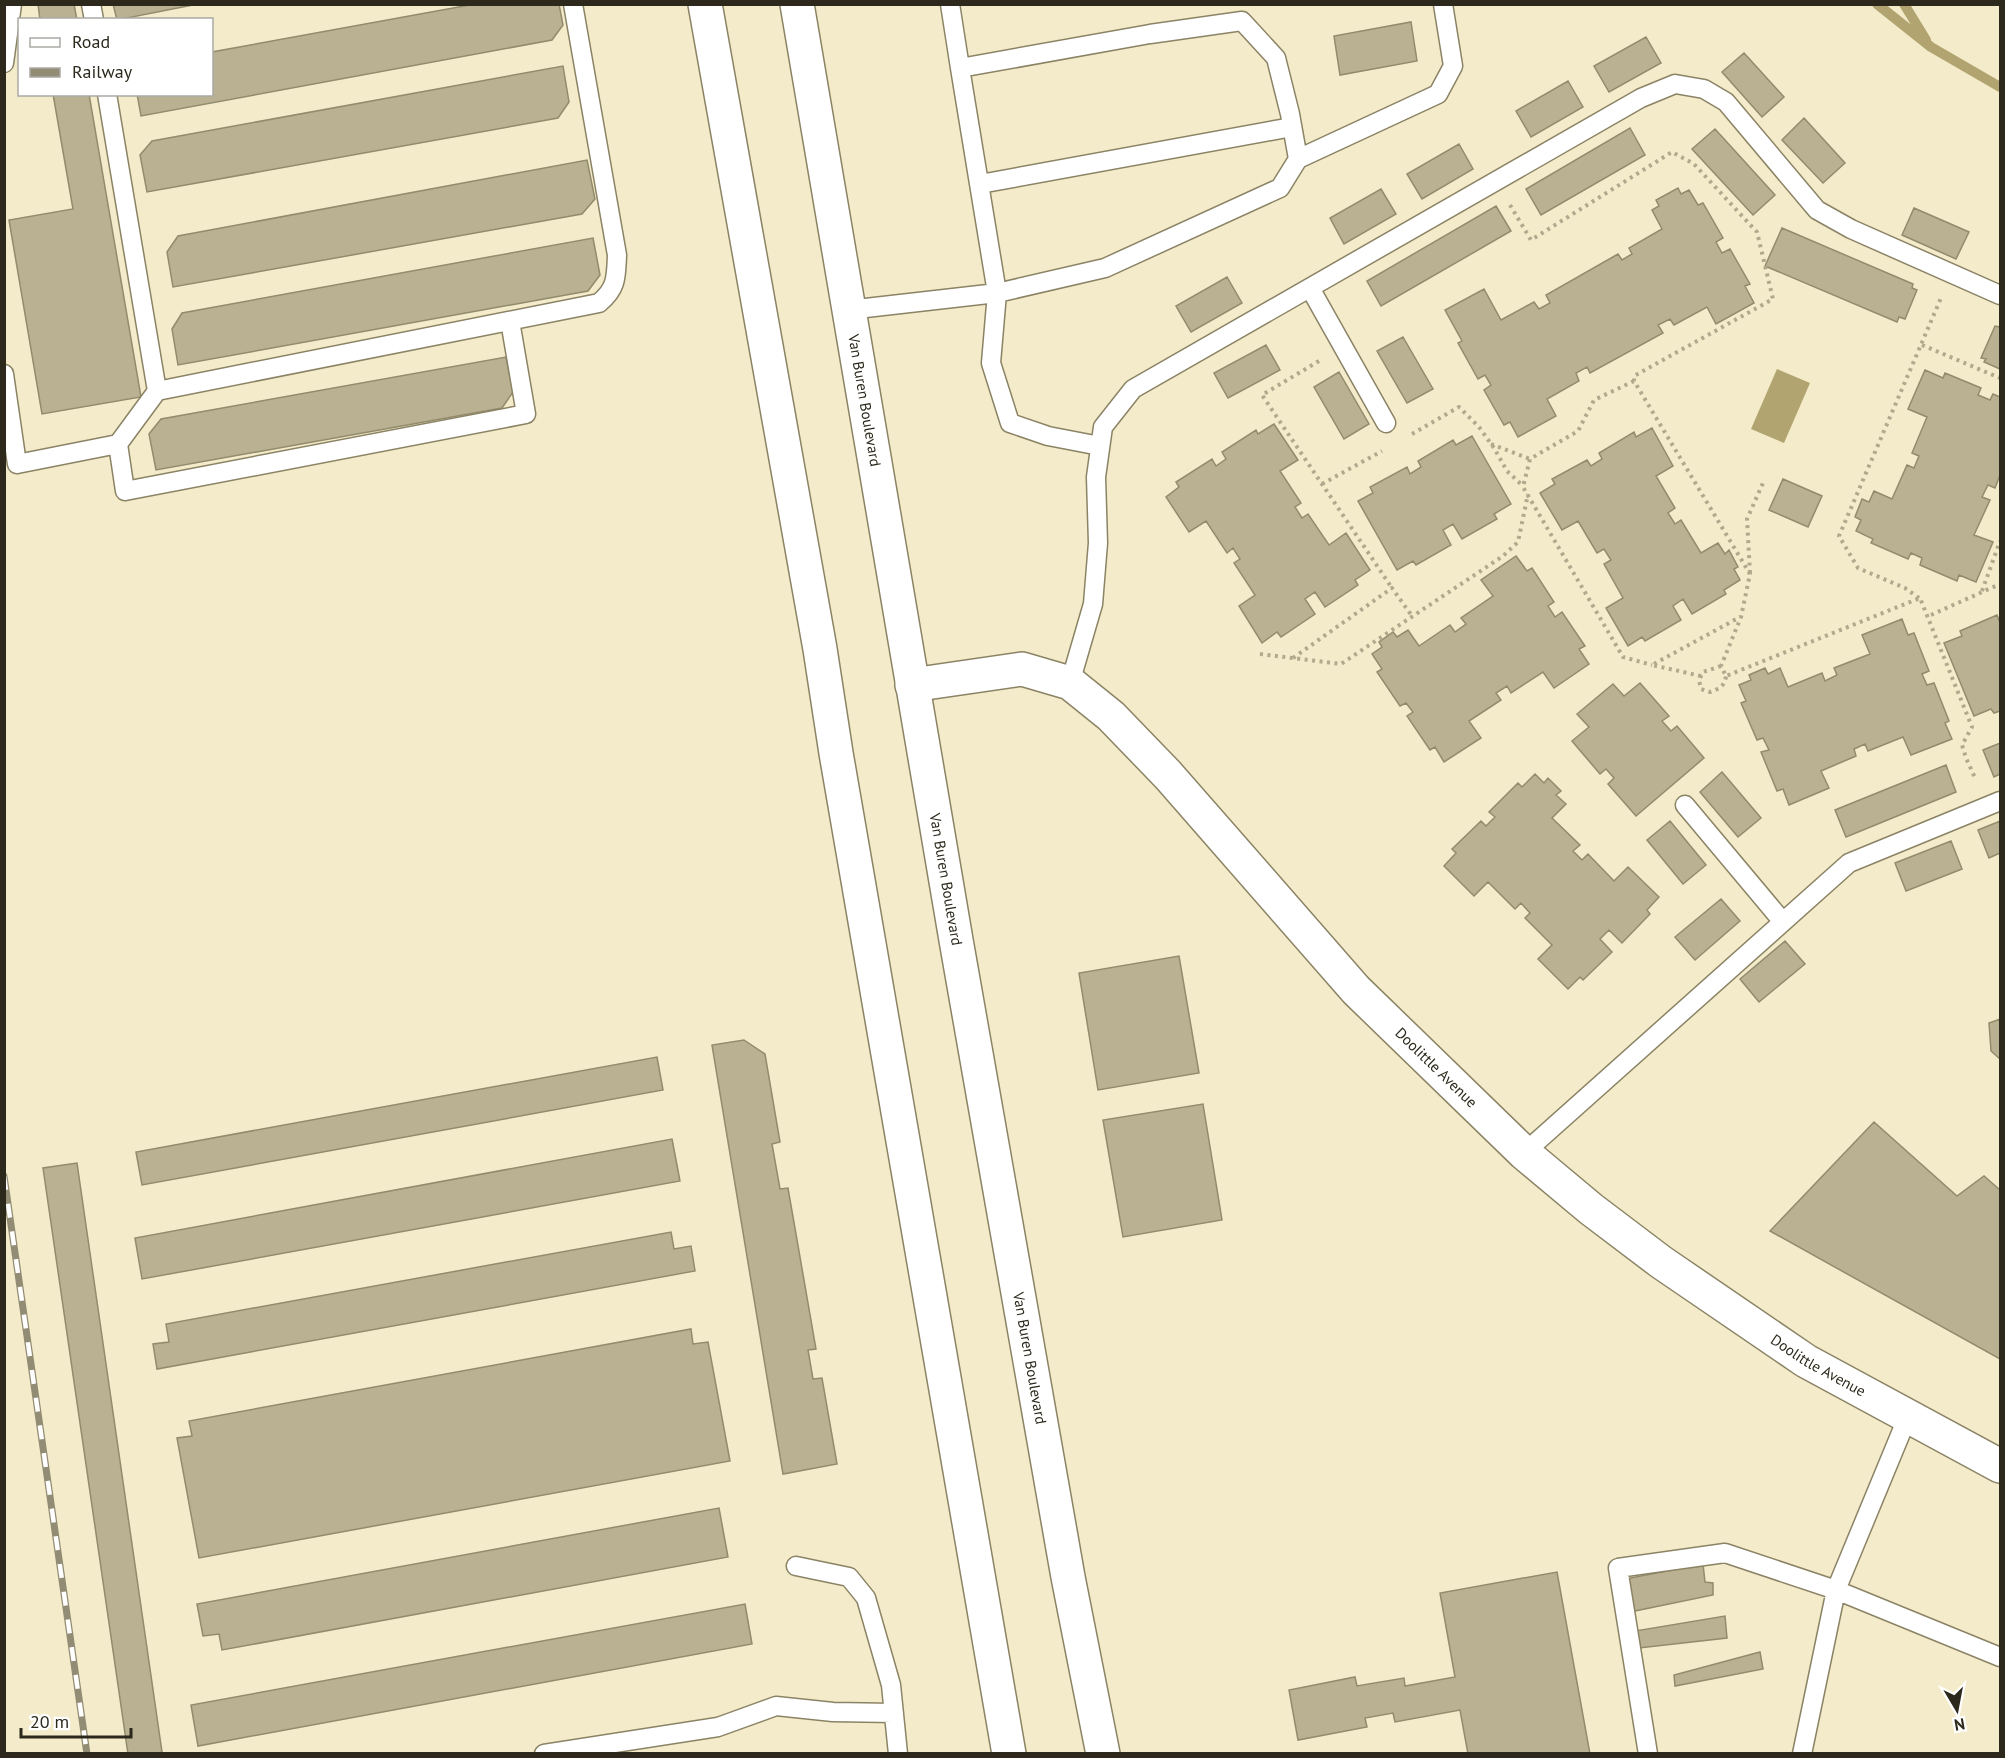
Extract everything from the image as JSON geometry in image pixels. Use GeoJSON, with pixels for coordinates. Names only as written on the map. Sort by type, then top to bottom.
{"type":"FeatureCollection","features":[{"type":"Feature","properties":{"kind":"main road"},"geometry":{"type":"LineString","coordinates":[[705,4],[820,649],[1009,1754]]}},
{"type":"Feature","properties":{"kind":"main road","name":"Van Buren Boulevard"},"geometry":{"type":"LineString","coordinates":[[797,4],[912,685],[1068,1577],[1103,1754]]}},
{"type":"Feature","properties":{"kind":"main road","name":"Doolittle Avenue"},"geometry":{"type":"LineString","coordinates":[[912,685],[1022,669],[1070,683],[1111,716],[1168,775],[1356,990],[1524,1153],[1591,1209],[1670,1269],[1806,1361],[2001,1466]]}},
{"type":"Feature","properties":{"kind":"lane"},"geometry":{"type":"LineString","coordinates":[[4,63],[12,4]]}},
{"type":"Feature","properties":{"kind":"lane"},"geometry":{"type":"LineString","coordinates":[[4,374],[17,464],[118,444],[157,391],[599,303],[610,294],[615,282],[617,255],[573,4]]}},
{"type":"Feature","properties":{"kind":"lane"},"geometry":{"type":"LineString","coordinates":[[950,4],[997,293],[991,363],[1010,423],[1048,436],[1100,446]]}},
{"type":"Feature","properties":{"kind":"lane"},"geometry":{"type":"LineString","coordinates":[[848,310],[997,293],[1105,268],[1280,188],[1298,159],[1438,94],[1453,66],[1443,4]]}},
{"type":"Feature","properties":{"kind":"lane"},"geometry":{"type":"LineString","coordinates":[[960,68],[1150,34],[1242,21],[1276,58],[1298,159]]}},
{"type":"Feature","properties":{"kind":"lane"},"geometry":{"type":"LineString","coordinates":[[1070,683],[1093,604],[1098,543],[1096,477],[1103,427],[1133,389],[1641,98],[1675,84],[1704,89],[1726,102],[1817,210],[1851,229],[2001,295]]}},
{"type":"Feature","properties":{"kind":"lane"},"geometry":{"type":"LineString","coordinates":[[106,96],[157,391]]}},
{"type":"Feature","properties":{"kind":"lane"},"geometry":{"type":"LineString","coordinates":[[980,184],[1292,127]]}},
{"type":"Feature","properties":{"kind":"lane"},"geometry":{"type":"LineString","coordinates":[[1310,288],[1386,423]]}},
{"type":"Feature","properties":{"kind":"lane"},"geometry":{"type":"LineString","coordinates":[[118,444],[125,491],[526,414],[510,321]]}},
{"type":"Feature","properties":{"kind":"lane"},"geometry":{"type":"LineString","coordinates":[[1524,1153],[1849,863],[1994,804]]}},
{"type":"Feature","properties":{"kind":"lane"},"geometry":{"type":"LineString","coordinates":[[1685,805],[1783,922]]}},
{"type":"Feature","properties":{"kind":"lane"},"geometry":{"type":"LineString","coordinates":[[1802,1754],[1836,1590],[1908,1416]]}},
{"type":"Feature","properties":{"kind":"lane"},"geometry":{"type":"LineString","coordinates":[[1648,1754],[1618,1568],[1725,1553],[1836,1590],[2001,1657]]}},
{"type":"Feature","properties":{"kind":"lane"},"geometry":{"type":"LineString","coordinates":[[796,1566],[849,1577],[866,1598],[891,1685],[898,1754]]}},
{"type":"Feature","properties":{"kind":"lane"},"geometry":{"type":"LineString","coordinates":[[544,1754],[718,1726],[776,1706],[833,1712],[894,1713]]}},
{"type":"Feature","properties":{"kind":"path"},"geometry":{"type":"LineString","coordinates":[[1496,182],[1531,240],[1672,152],[1694,164],[1757,232],[1773,299],[1634,376],[1634,381],[1750,574]]}},
{"type":"Feature","properties":{"kind":"path"},"geometry":{"type":"LineString","coordinates":[[1952,273],[1839,536],[1858,567],[1905,588],[1920,598],[1972,727],[1962,745],[1966,758],[1994,804]]}},
{"type":"Feature","properties":{"kind":"path"},"geometry":{"type":"LineString","coordinates":[[1922,345],[2001,378]]}},
{"type":"Feature","properties":{"kind":"path"},"geometry":{"type":"LineString","coordinates":[[1343,346],[1262,395],[1412,616]]}},
{"type":"Feature","properties":{"kind":"path"},"geometry":{"type":"LineString","coordinates":[[1524,487],[1530,459],[1578,431],[1594,400],[1634,381]]}},
{"type":"Feature","properties":{"kind":"path"},"geometry":{"type":"LineString","coordinates":[[1410,434],[1459,407],[1491,443],[1507,471],[1528,493],[1623,657],[1701,676]]}},
{"type":"Feature","properties":{"kind":"path"},"geometry":{"type":"LineString","coordinates":[[1491,443],[1530,459]]}},
{"type":"Feature","properties":{"kind":"path"},"geometry":{"type":"LineString","coordinates":[[1322,484],[1391,446]]}},
{"type":"Feature","properties":{"kind":"path"},"geometry":{"type":"LineString","coordinates":[[1721,666],[1703,672],[1699,680],[1701,689],[1710,692],[1720,688],[1726,681],[1721,666],[1741,617],[1750,574],[1747,519],[1763,483]]}},
{"type":"Feature","properties":{"kind":"path"},"geometry":{"type":"LineString","coordinates":[[1260,654],[1341,664],[1503,556],[1518,542],[1528,493]]}},
{"type":"Feature","properties":{"kind":"path"},"geometry":{"type":"LineString","coordinates":[[1981,592],[2001,541]]}},
{"type":"Feature","properties":{"kind":"path"},"geometry":{"type":"LineString","coordinates":[[1931,615],[2001,584]]}},
{"type":"Feature","properties":{"kind":"path"},"geometry":{"type":"LineString","coordinates":[[1293,658],[1392,588]]}},
{"type":"Feature","properties":{"kind":"path"},"geometry":{"type":"LineString","coordinates":[[1726,676],[1920,598]]}},
{"type":"Feature","properties":{"kind":"path"},"geometry":{"type":"LineString","coordinates":[[1652,665],[1741,617]]}},
{"type":"Feature","properties":{"kind":"shaded area"},"geometry":{"type":"Polygon","coordinates":[[[1777,369],[1810,383],[1784,443],[1751,429],[1777,369]]]}},
{"type":"Feature","properties":{"kind":"building"},"geometry":{"type":"Polygon","coordinates":[[[38,4],[74,4],[77,18],[40,18],[38,4]]]}},
{"type":"Feature","properties":{"kind":"building"},"geometry":{"type":"Polygon","coordinates":[[[113,4],[198,4],[127,18],[116,18],[113,4]]]}},
{"type":"Feature","properties":{"kind":"building"},"geometry":{"type":"Polygon","coordinates":[[[475,4],[559,4],[563,25],[552,40],[141,116],[137,96],[213,96],[213,52],[475,4]]]}},
{"type":"Feature","properties":{"kind":"building"},"geometry":{"type":"Polygon","coordinates":[[[1411,22],[1417,61],[1340,75],[1334,36],[1411,22]]]}},
{"type":"Feature","properties":{"kind":"building"},"geometry":{"type":"Polygon","coordinates":[[[1646,37],[1661,63],[1609,92],[1594,66],[1646,37]]]}},
{"type":"Feature","properties":{"kind":"building"},"geometry":{"type":"Polygon","coordinates":[[[1744,53],[1784,97],[1762,117],[1722,72],[1744,53]]]}},
{"type":"Feature","properties":{"kind":"building"},"geometry":{"type":"Polygon","coordinates":[[[563,66],[569,102],[558,118],[147,192],[140,155],[152,141],[563,66]]]}},
{"type":"Feature","properties":{"kind":"building"},"geometry":{"type":"Polygon","coordinates":[[[1568,81],[1583,107],[1531,137],[1516,111],[1568,81]]]}},
{"type":"Feature","properties":{"kind":"building"},"geometry":{"type":"Polygon","coordinates":[[[53,96],[89,96],[141,397],[42,414],[9,220],[73,209],[53,96]]]}},
{"type":"Feature","properties":{"kind":"building"},"geometry":{"type":"Polygon","coordinates":[[[1804,118],[1845,163],[1823,183],[1782,140],[1804,118]]]}},
{"type":"Feature","properties":{"kind":"building"},"geometry":{"type":"Polygon","coordinates":[[[1630,128],[1645,155],[1541,215],[1526,189],[1630,128]]]}},
{"type":"Feature","properties":{"kind":"building"},"geometry":{"type":"Polygon","coordinates":[[[1715,129],[1775,195],[1753,215],[1692,149],[1715,129]]]}},
{"type":"Feature","properties":{"kind":"building"},"geometry":{"type":"Polygon","coordinates":[[[1459,144],[1473,169],[1422,199],[1407,174],[1459,144]]]}},
{"type":"Feature","properties":{"kind":"building"},"geometry":{"type":"Polygon","coordinates":[[[587,160],[595,199],[582,214],[173,287],[167,252],[178,236],[587,160]]]}},
{"type":"Feature","properties":{"kind":"building"},"geometry":{"type":"Polygon","coordinates":[[[1678,188],[1681,194],[1689,190],[1698,205],[1703,203],[1723,238],[1716,242],[1722,253],[1730,249],[1750,284],[1745,286],[1754,303],[1716,324],[1707,307],[1674,325],[1670,319],[1658,325],[1663,333],[1590,373],[1587,367],[1576,373],[1579,381],[1547,399],[1556,416],[1518,437],[1510,422],[1504,425],[1484,390],[1491,385],[1485,375],[1478,379],[1458,343],[1462,341],[1445,310],[1484,289],[1501,320],[1534,302],[1539,309],[1550,303],[1546,295],[1618,254],[1622,260],[1632,254],[1629,248],[1662,229],[1652,210],[1659,206],[1656,200],[1678,188]]]}},
{"type":"Feature","properties":{"kind":"building"},"geometry":{"type":"Polygon","coordinates":[[[1381,189],[1396,214],[1344,244],[1330,218],[1381,189]]]}},
{"type":"Feature","properties":{"kind":"building"},"geometry":{"type":"Polygon","coordinates":[[[1496,206],[1511,231],[1381,306],[1367,281],[1496,206]]]}},
{"type":"Feature","properties":{"kind":"building"},"geometry":{"type":"Polygon","coordinates":[[[1914,208],[1969,232],[1956,259],[1902,235],[1914,208]]]}},
{"type":"Feature","properties":{"kind":"building"},"geometry":{"type":"Polygon","coordinates":[[[1782,228],[1913,284],[1912,288],[1917,290],[1905,319],[1899,317],[1897,322],[1765,266],[1782,228]]]}},
{"type":"Feature","properties":{"kind":"building"},"geometry":{"type":"Polygon","coordinates":[[[593,238],[600,275],[588,291],[178,365],[172,329],[182,313],[593,238]]]}},
{"type":"Feature","properties":{"kind":"building"},"geometry":{"type":"Polygon","coordinates":[[[1227,277],[1242,303],[1191,332],[1176,306],[1227,277]]]}},
{"type":"Feature","properties":{"kind":"building"},"geometry":{"type":"Polygon","coordinates":[[[1995,326],[2000,327],[2000,369],[1984,362],[1986,359],[1981,358],[1995,326]]]}},
{"type":"Feature","properties":{"kind":"building"},"geometry":{"type":"Polygon","coordinates":[[[1403,337],[1433,389],[1407,403],[1377,351],[1403,337]]]}},
{"type":"Feature","properties":{"kind":"building"},"geometry":{"type":"Polygon","coordinates":[[[1266,345],[1280,370],[1228,398],[1214,373],[1266,345]]]}},
{"type":"Feature","properties":{"kind":"building"},"geometry":{"type":"Polygon","coordinates":[[[506,357],[513,392],[502,408],[156,470],[149,434],[161,419],[506,357]]]}},
{"type":"Feature","properties":{"kind":"building"},"geometry":{"type":"Polygon","coordinates":[[[1925,370],[1943,378],[1945,373],[1981,388],[1978,395],[1990,400],[1993,394],[2000,397],[2000,475],[1995,488],[1988,485],[1982,497],[1990,500],[1974,535],[1993,542],[1976,582],[1959,575],[1957,581],[1920,565],[1922,558],[1911,553],[1908,559],[1871,543],[1873,539],[1856,531],[1861,520],[1855,517],[1862,499],[1869,502],[1874,491],[1892,499],[1907,465],[1914,468],[1919,456],[1912,453],[1927,417],[1908,409],[1925,370]]]}},
{"type":"Feature","properties":{"kind":"building"},"geometry":{"type":"Polygon","coordinates":[[[1339,372],[1369,424],[1344,439],[1314,387],[1339,372]]]}},
{"type":"Feature","properties":{"kind":"building"},"geometry":{"type":"Polygon","coordinates":[[[1274,424],[1298,460],[1280,471],[1301,503],[1295,507],[1302,518],[1308,514],[1329,545],[1346,533],[1370,570],[1355,580],[1358,585],[1325,607],[1315,592],[1305,599],[1315,614],[1281,637],[1277,632],[1262,643],[1239,606],[1255,595],[1234,563],[1240,559],[1233,548],[1227,553],[1206,521],[1189,532],[1166,497],[1179,487],[1176,482],[1212,459],[1216,466],[1226,459],[1222,452],[1256,430],[1258,434],[1274,424]]]}},
{"type":"Feature","properties":{"kind":"building"},"geometry":{"type":"Polygon","coordinates":[[[1652,428],[1673,466],[1656,476],[1675,508],[1668,513],[1675,524],[1681,520],[1701,553],[1718,543],[1725,554],[1729,550],[1738,567],[1734,569],[1740,580],[1724,590],[1726,594],[1692,614],[1683,599],[1673,606],[1681,620],[1645,641],[1642,637],[1628,646],[1606,608],[1623,598],[1604,564],[1611,560],[1604,549],[1597,553],[1578,521],[1562,530],[1540,493],[1555,484],[1552,479],[1587,460],[1591,466],[1602,459],[1599,453],[1634,432],[1636,437],[1652,428]]]}},
{"type":"Feature","properties":{"kind":"building"},"geometry":{"type":"Polygon","coordinates":[[[1472,436],[1511,504],[1494,514],[1497,519],[1462,539],[1453,524],[1443,530],[1451,545],[1416,565],[1413,561],[1397,570],[1358,501],[1373,493],[1370,487],[1407,467],[1410,474],[1421,467],[1418,461],[1453,440],[1456,445],[1472,436]]]}},
{"type":"Feature","properties":{"kind":"building"},"geometry":{"type":"Polygon","coordinates":[[[1783,479],[1822,496],[1808,527],[1769,510],[1783,479]]]}},
{"type":"Feature","properties":{"kind":"building"},"geometry":{"type":"Polygon","coordinates":[[[1516,556],[1527,571],[1532,568],[1554,602],[1548,606],[1555,617],[1562,612],[1585,646],[1579,649],[1589,664],[1554,688],[1543,672],[1511,693],[1507,686],[1496,693],[1501,700],[1469,721],[1481,738],[1444,762],[1435,747],[1430,750],[1407,716],[1413,712],[1406,703],[1400,706],[1377,672],[1382,669],[1372,654],[1382,647],[1379,642],[1393,632],[1397,637],[1408,630],[1419,646],[1450,625],[1455,632],[1466,624],[1461,618],[1493,596],[1481,580],[1516,556]]]}},
{"type":"Feature","properties":{"kind":"building"},"geometry":{"type":"Polygon","coordinates":[[[1997,615],[2000,623],[2000,711],[1994,713],[1991,709],[1974,716],[1944,643],[1962,636],[1960,631],[1997,615]]]}},
{"type":"Feature","properties":{"kind":"building"},"geometry":{"type":"Polygon","coordinates":[[[1902,619],[1908,635],[1914,633],[1929,671],[1922,674],[1927,685],[1934,683],[1949,721],[1945,723],[1952,739],[1911,755],[1903,737],[1868,751],[1865,744],[1854,749],[1856,756],[1821,771],[1829,788],[1789,805],[1783,789],[1777,791],[1761,752],[1769,750],[1763,738],[1757,740],[1741,703],[1746,701],[1739,685],[1751,680],[1749,675],[1765,668],[1768,674],[1780,668],[1788,687],[1822,673],[1825,681],[1837,675],[1834,668],[1870,654],[1862,635],[1902,619]]]}},
{"type":"Feature","properties":{"kind":"building"},"geometry":{"type":"Polygon","coordinates":[[[1640,683],[1669,716],[1662,721],[1671,731],[1677,726],[1704,758],[1636,816],[1608,784],[1614,778],[1606,769],[1600,774],[1572,741],[1589,727],[1577,714],[1613,684],[1624,696],[1640,683]]]}},
{"type":"Feature","properties":{"kind":"building"},"geometry":{"type":"Polygon","coordinates":[[[2000,743],[2000,774],[1994,777],[1983,750],[2000,743]]]}},
{"type":"Feature","properties":{"kind":"building"},"geometry":{"type":"Polygon","coordinates":[[[1946,765],[1956,792],[1846,837],[1835,810],[1946,765]]]}},
{"type":"Feature","properties":{"kind":"building"},"geometry":{"type":"Polygon","coordinates":[[[1722,772],[1761,818],[1738,837],[1700,792],[1722,772]]]}},
{"type":"Feature","properties":{"kind":"building"},"geometry":{"type":"Polygon","coordinates":[[[1535,774],[1544,783],[1548,778],[1561,791],[1556,795],[1566,804],[1552,818],[1580,845],[1573,851],[1582,860],[1588,854],[1614,881],[1628,867],[1659,897],[1647,910],[1650,914],[1622,943],[1609,930],[1600,939],[1612,952],[1583,980],[1580,977],[1568,989],[1538,959],[1552,945],[1525,918],[1530,913],[1521,903],[1515,909],[1488,882],[1474,896],[1444,866],[1456,853],[1452,849],[1481,821],[1486,826],[1495,817],[1489,812],[1518,783],[1522,787],[1535,774]]]}},
{"type":"Feature","properties":{"kind":"building"},"geometry":{"type":"Polygon","coordinates":[[[1670,821],[1706,865],[1683,884],[1647,840],[1670,821]]]}},
{"type":"Feature","properties":{"kind":"building"},"geometry":{"type":"Polygon","coordinates":[[[2000,821],[2000,853],[1989,858],[1978,830],[2000,821]]]}},
{"type":"Feature","properties":{"kind":"building"},"geometry":{"type":"Polygon","coordinates":[[[1951,841],[1962,869],[1906,891],[1895,863],[1951,841]]]}},
{"type":"Feature","properties":{"kind":"building"},"geometry":{"type":"Polygon","coordinates":[[[1721,899],[1740,921],[1695,960],[1675,937],[1721,899]]]}},
{"type":"Feature","properties":{"kind":"building"},"geometry":{"type":"Polygon","coordinates":[[[1785,941],[1805,964],[1759,1002],[1740,979],[1785,941]]]}},
{"type":"Feature","properties":{"kind":"building"},"geometry":{"type":"Polygon","coordinates":[[[1179,956],[1199,1073],[1098,1090],[1079,973],[1179,956]]]}},
{"type":"Feature","properties":{"kind":"building"},"geometry":{"type":"Polygon","coordinates":[[[2000,1019],[2000,1059],[1991,1051],[1989,1023],[2000,1019]]]}},
{"type":"Feature","properties":{"kind":"building"},"geometry":{"type":"Polygon","coordinates":[[[744,1040],[765,1054],[780,1142],[772,1144],[780,1189],[788,1188],[816,1349],[808,1350],[813,1379],[822,1378],[837,1464],[783,1474],[712,1045],[744,1040]]]}},
{"type":"Feature","properties":{"kind":"building"},"geometry":{"type":"Polygon","coordinates":[[[657,1057],[663,1090],[142,1185],[136,1152],[657,1057]]]}},
{"type":"Feature","properties":{"kind":"building"},"geometry":{"type":"Polygon","coordinates":[[[1203,1104],[1222,1220],[1123,1237],[1103,1120],[1203,1104]]]}},
{"type":"Feature","properties":{"kind":"building"},"geometry":{"type":"Polygon","coordinates":[[[1874,1122],[1957,1196],[1984,1176],[2000,1190],[2000,1359],[1770,1231],[1874,1122]]]}},
{"type":"Feature","properties":{"kind":"building"},"geometry":{"type":"Polygon","coordinates":[[[672,1139],[680,1181],[142,1279],[135,1238],[672,1139]]]}},
{"type":"Feature","properties":{"kind":"building"},"geometry":{"type":"Polygon","coordinates":[[[77,1163],[162,1752],[156,1754],[128,1754],[43,1168],[77,1163]]]}},
{"type":"Feature","properties":{"kind":"building"},"geometry":{"type":"Polygon","coordinates":[[[671,1232],[674,1249],[691,1246],[695,1271],[157,1369],[153,1344],[169,1342],[166,1324],[671,1232]]]}},
{"type":"Feature","properties":{"kind":"building"},"geometry":{"type":"Polygon","coordinates":[[[691,1329],[693,1344],[708,1342],[730,1461],[199,1558],[177,1438],[192,1436],[189,1421],[691,1329]]]}},
{"type":"Feature","properties":{"kind":"building"},"geometry":{"type":"Polygon","coordinates":[[[719,1508],[728,1557],[222,1650],[219,1634],[203,1636],[197,1604],[719,1508]]]}},
{"type":"Feature","properties":{"kind":"building"},"geometry":{"type":"Polygon","coordinates":[[[1703,1564],[1705,1582],[1713,1583],[1713,1595],[1625,1613],[1620,1580],[1703,1564]]]}},
{"type":"Feature","properties":{"kind":"building"},"geometry":{"type":"Polygon","coordinates":[[[1557,1572],[1590,1754],[1468,1754],[1460,1710],[1395,1722],[1393,1713],[1365,1718],[1367,1727],[1298,1740],[1289,1690],[1355,1677],[1357,1686],[1404,1678],[1405,1686],[1455,1677],[1440,1593],[1557,1572]]]}},
{"type":"Feature","properties":{"kind":"building"},"geometry":{"type":"Polygon","coordinates":[[[745,1604],[752,1644],[198,1746],[191,1705],[745,1604]]]}},
{"type":"Feature","properties":{"kind":"building"},"geometry":{"type":"Polygon","coordinates":[[[1725,1616],[1727,1638],[1639,1648],[1635,1631],[1725,1616]]]}},
{"type":"Feature","properties":{"kind":"building"},"geometry":{"type":"Polygon","coordinates":[[[1760,1652],[1763,1669],[1675,1686],[1674,1675],[1760,1652]]]}},
{"type":"Feature","properties":{"kind":"waterway"},"geometry":{"type":"LineString","coordinates":[[1877,4],[1931,47],[2000,87]]}},
{"type":"Feature","properties":{"kind":"waterway"},"geometry":{"type":"LineString","coordinates":[[1904,4],[1926,40]]}},
{"type":"Feature","properties":{"kind":"railway"},"geometry":{"type":"LineString","coordinates":[[4,1176],[87,1754]]}}]}
